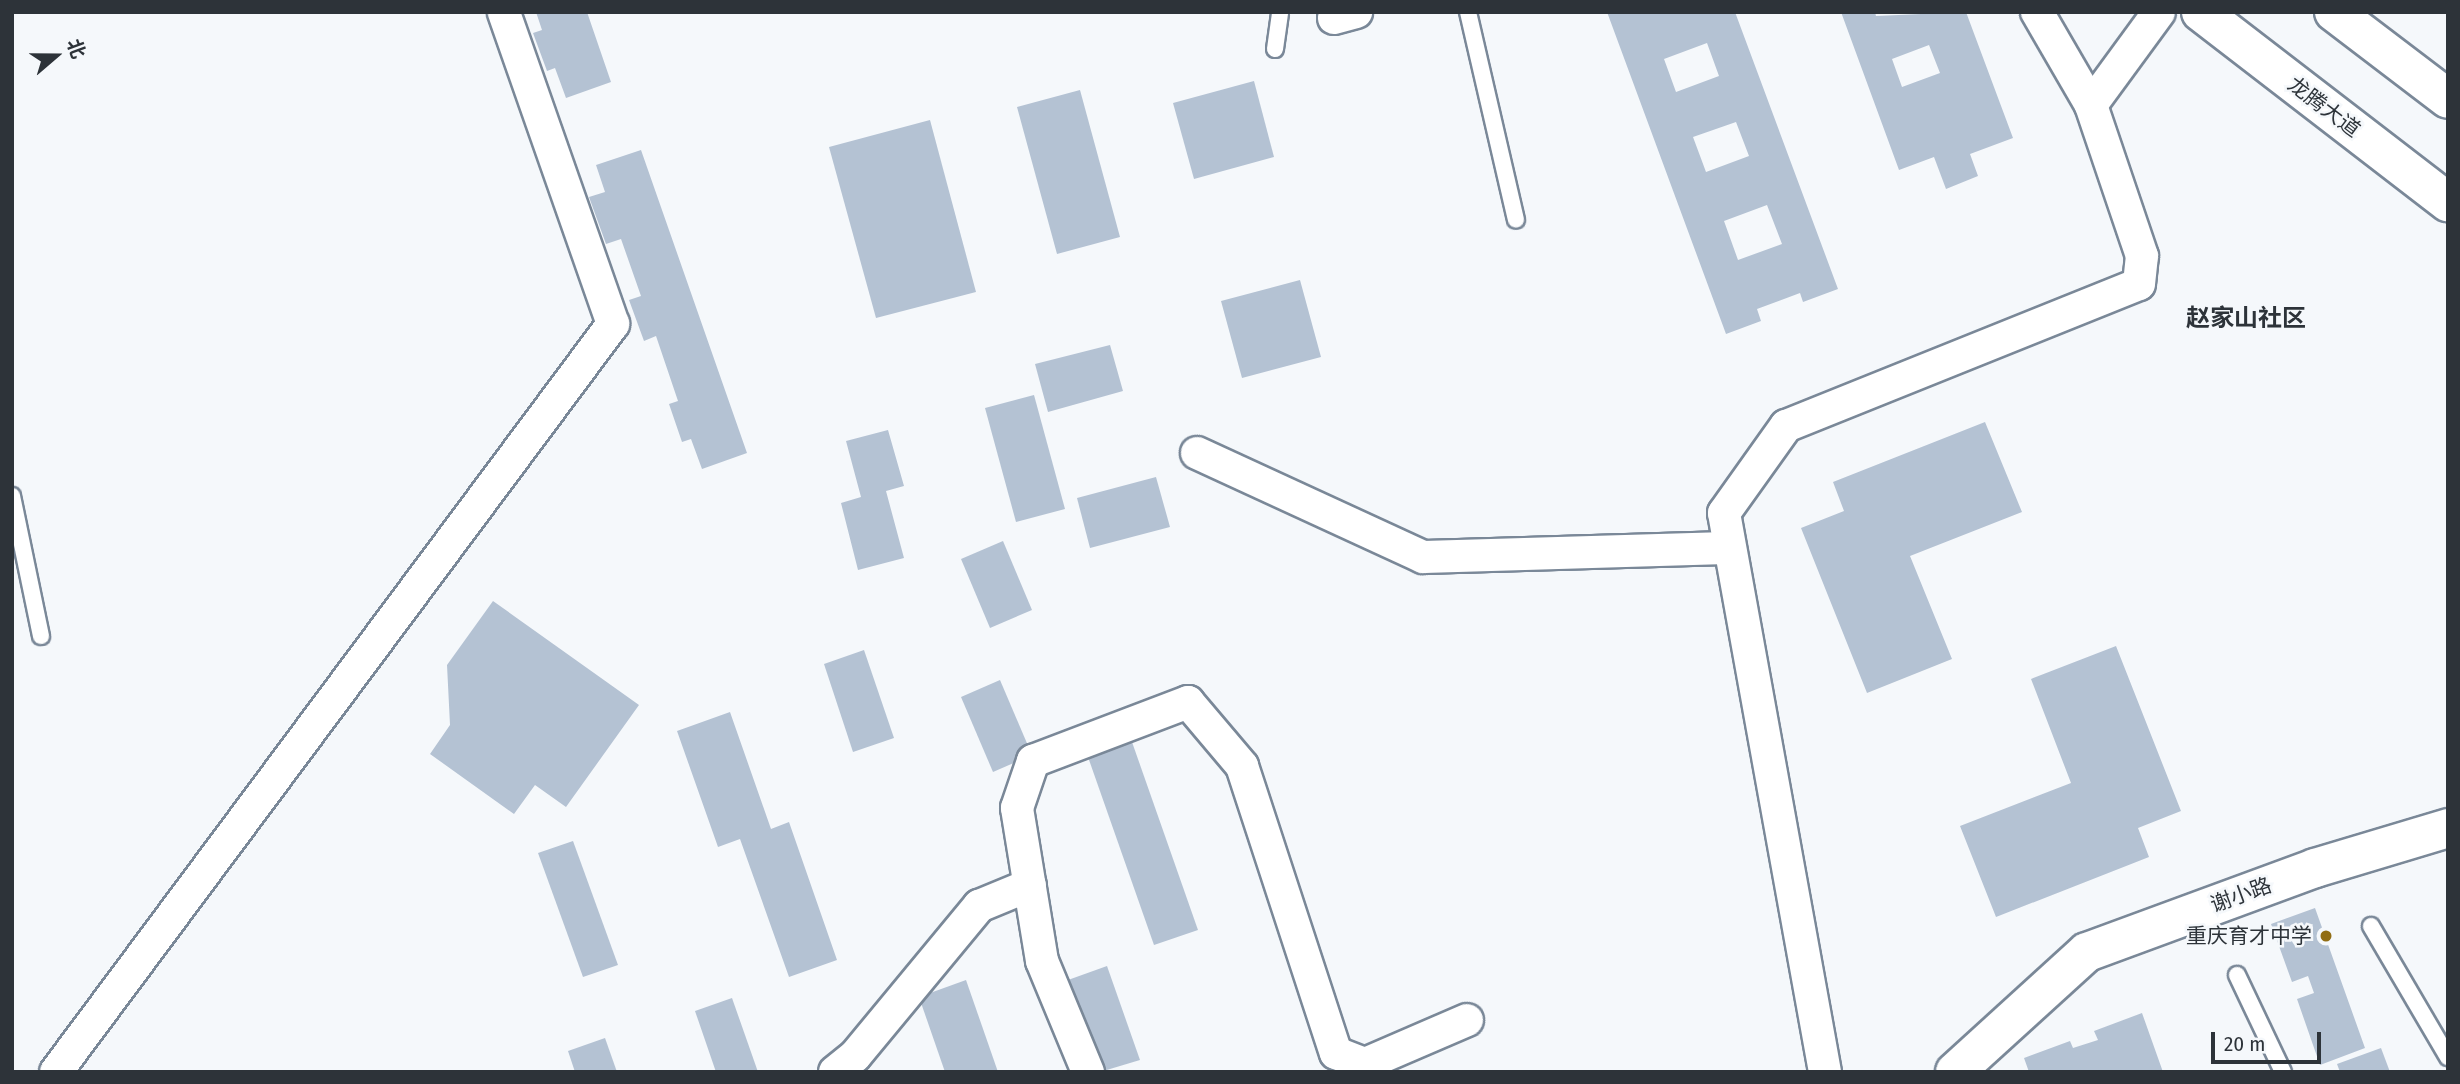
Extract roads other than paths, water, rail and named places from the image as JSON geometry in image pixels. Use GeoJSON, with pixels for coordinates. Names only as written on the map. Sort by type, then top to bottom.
{"type":"FeatureCollection","features":[{"type":"Feature","properties":{"kind":"main road","name":"龙腾大道"},"geometry":{"type":"LineString","coordinates":[[2201,12],[2448,202]]}},
{"type":"Feature","properties":{"kind":"main road"},"geometry":{"type":"LineString","coordinates":[[2334,12],[2448,99]]}},
{"type":"Feature","properties":{"kind":"main road","name":"谢小路"},"geometry":{"type":"LineString","coordinates":[[1955,1072],[2087,952],[2315,868],[2448,828]]}},
{"type":"Feature","properties":{"kind":"street"},"geometry":{"type":"LineString","coordinates":[[56,1072],[614,324],[504,12]]}},
{"type":"Feature","properties":{"kind":"street"},"geometry":{"type":"LineString","coordinates":[[1825,1072],[1727,548],[1724,513],[1786,426],[2139,284],[2142,256],[2091,105],[2037,12]]}},
{"type":"Feature","properties":{"kind":"street"},"geometry":{"type":"LineString","coordinates":[[2091,105],[2159,12]]}},
{"type":"Feature","properties":{"kind":"street"},"geometry":{"type":"LineString","coordinates":[[1197,453],[1423,557],[1727,548]]}},
{"type":"Feature","properties":{"kind":"street"},"geometry":{"type":"LineString","coordinates":[[1088,1072],[1042,961],[1017,808],[1033,761],[1188,702],[1242,766],[1336,1053],[1365,1064],[1467,1020]]}},
{"type":"Feature","properties":{"kind":"street"},"geometry":{"type":"LineString","coordinates":[[835,1072],[855,1056],[979,906],[1030,885]]}},
{"type":"Feature","properties":{"kind":"lane"},"geometry":{"type":"LineString","coordinates":[[1275,49],[1280,12]]}},
{"type":"Feature","properties":{"kind":"lane"},"geometry":{"type":"LineString","coordinates":[[1468,12],[1516,219]]}},
{"type":"Feature","properties":{"kind":"lane"},"geometry":{"type":"LineString","coordinates":[[12,496],[41,636]]}},
{"type":"Feature","properties":{"kind":"lane"},"geometry":{"type":"LineString","coordinates":[[2371,926],[2448,1057]]}},
{"type":"Feature","properties":{"kind":"lane"},"geometry":{"type":"LineString","coordinates":[[2237,975],[2283,1072]]}},
{"type":"Feature","properties":{"kind":"place","name":"重庆育才中学"},"geometry":{"type":"Point","coordinates":[2326,936]}},
{"type":"Feature","properties":{"kind":"district","name":"赵家山社区"},"geometry":{"type":"Point","coordinates":[2246,319]}}]}
